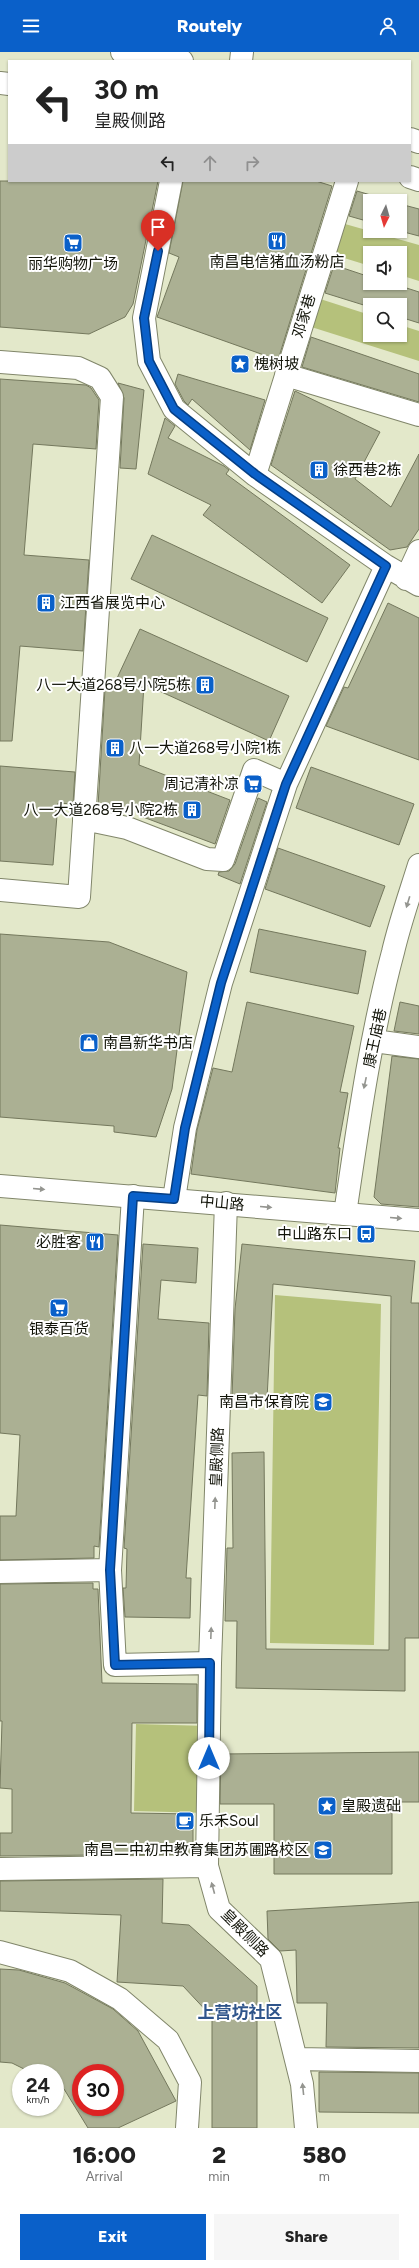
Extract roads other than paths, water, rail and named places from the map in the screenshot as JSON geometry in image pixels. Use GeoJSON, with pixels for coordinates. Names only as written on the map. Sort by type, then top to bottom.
{"type":"FeatureCollection","features":[{"type":"Feature","properties":{"kind":"street"},"geometry":{"type":"LineString","coordinates":[[122,52],[175,60]]}},
{"type":"Feature","properties":{"kind":"street"},"geometry":{"type":"LineString","coordinates":[[171,182],[144,318],[149,361],[174,409],[255,474],[386,566],[413,582],[419,550]]}},
{"type":"Feature","properties":{"kind":"street","name":"邓家巷"},"geometry":{"type":"LineString","coordinates":[[255,474],[347,182]]}},
{"type":"Feature","properties":{"kind":"street"},"geometry":{"type":"LineString","coordinates":[[0,362],[78,368],[100,378],[112,397],[79,897],[0,890]]}},
{"type":"Feature","properties":{"kind":"street"},"geometry":{"type":"LineString","coordinates":[[286,375],[419,415]]}},
{"type":"Feature","properties":{"kind":"street"},"geometry":{"type":"LineString","coordinates":[[174,1199],[187,1120],[221,983],[286,784],[386,566]]}},
{"type":"Feature","properties":{"kind":"street"},"geometry":{"type":"LineString","coordinates":[[84,819],[127,828],[207,859],[223,860],[254,770],[286,784]]}},
{"type":"Feature","properties":{"kind":"street","name":"康王庙巷"},"geometry":{"type":"LineString","coordinates":[[345,1214],[361,1101],[393,952],[419,865]]}},
{"type":"Feature","properties":{"kind":"street"},"geometry":{"type":"LineString","coordinates":[[374,1040],[419,1046]]}},
{"type":"Feature","properties":{"kind":"street","name":"中山路"},"geometry":{"type":"LineString","coordinates":[[0,1186],[226,1203],[419,1220]]}},
{"type":"Feature","properties":{"kind":"street"},"geometry":{"type":"LineString","coordinates":[[133,1196],[110,1570],[115,1665],[210,1663]]}},
{"type":"Feature","properties":{"kind":"street","name":"皇殿侧路"},"geometry":{"type":"LineString","coordinates":[[226,1203],[210,1663],[207,1866],[219,1909],[271,1959],[302,2084],[306,2128]]}},
{"type":"Feature","properties":{"kind":"street"},"geometry":{"type":"LineString","coordinates":[[0,1572],[110,1570]]}},
{"type":"Feature","properties":{"kind":"street"},"geometry":{"type":"LineString","coordinates":[[0,1869],[207,1866]]}},
{"type":"Feature","properties":{"kind":"street"},"geometry":{"type":"LineString","coordinates":[[0,1952],[70,1971],[120,1999],[168,2040],[190,2082],[187,2128]]}},
{"type":"Feature","properties":{"kind":"street"},"geometry":{"type":"LineString","coordinates":[[296,2058],[419,2061]]}},
{"type":"Feature","properties":{"kind":"place","name":"南昌电信猪血汤粉店"},"geometry":{"type":"Point","coordinates":[277,241]}},
{"type":"Feature","properties":{"kind":"place","name":"丽华购物广场"},"geometry":{"type":"Point","coordinates":[73,243]}},
{"type":"Feature","properties":{"kind":"place","name":"槐树坡"},"geometry":{"type":"Point","coordinates":[240,364]}},
{"type":"Feature","properties":{"kind":"place","name":"徐西巷2栋"},"geometry":{"type":"Point","coordinates":[319,470]}},
{"type":"Feature","properties":{"kind":"place","name":"江西省展览中心"},"geometry":{"type":"Point","coordinates":[46,603]}},
{"type":"Feature","properties":{"kind":"place","name":"八一大道268号小院5栋"},"geometry":{"type":"Point","coordinates":[205,685]}},
{"type":"Feature","properties":{"kind":"place","name":"八一大道268号小院1栋"},"geometry":{"type":"Point","coordinates":[115,748]}},
{"type":"Feature","properties":{"kind":"place","name":"周记清补凉"},"geometry":{"type":"Point","coordinates":[253,784]}},
{"type":"Feature","properties":{"kind":"place","name":"八一大道268号小院2栋"},"geometry":{"type":"Point","coordinates":[192,810]}},
{"type":"Feature","properties":{"kind":"place","name":"南昌新华书店"},"geometry":{"type":"Point","coordinates":[89,1043]}},
{"type":"Feature","properties":{"kind":"place","name":"中山路东口"},"geometry":{"type":"Point","coordinates":[366,1234]}},
{"type":"Feature","properties":{"kind":"place","name":"必胜客"},"geometry":{"type":"Point","coordinates":[95,1242]}},
{"type":"Feature","properties":{"kind":"place","name":"银泰百货"},"geometry":{"type":"Point","coordinates":[59,1308]}},
{"type":"Feature","properties":{"kind":"place","name":"南昌市保育院"},"geometry":{"type":"Point","coordinates":[323,1402]}},
{"type":"Feature","properties":{"kind":"place","name":"皇殿遗础"},"geometry":{"type":"Point","coordinates":[327,1806]}},
{"type":"Feature","properties":{"kind":"place","name":"乐禾Soul"},"geometry":{"type":"Point","coordinates":[185,1821]}},
{"type":"Feature","properties":{"kind":"place","name":"南昌二中初中教育集团苏圃路校区"},"geometry":{"type":"Point","coordinates":[323,1850]}},
{"type":"Feature","properties":{"kind":"district","name":"上营坊社区"},"geometry":{"type":"Point","coordinates":[240,2012]}}]}
